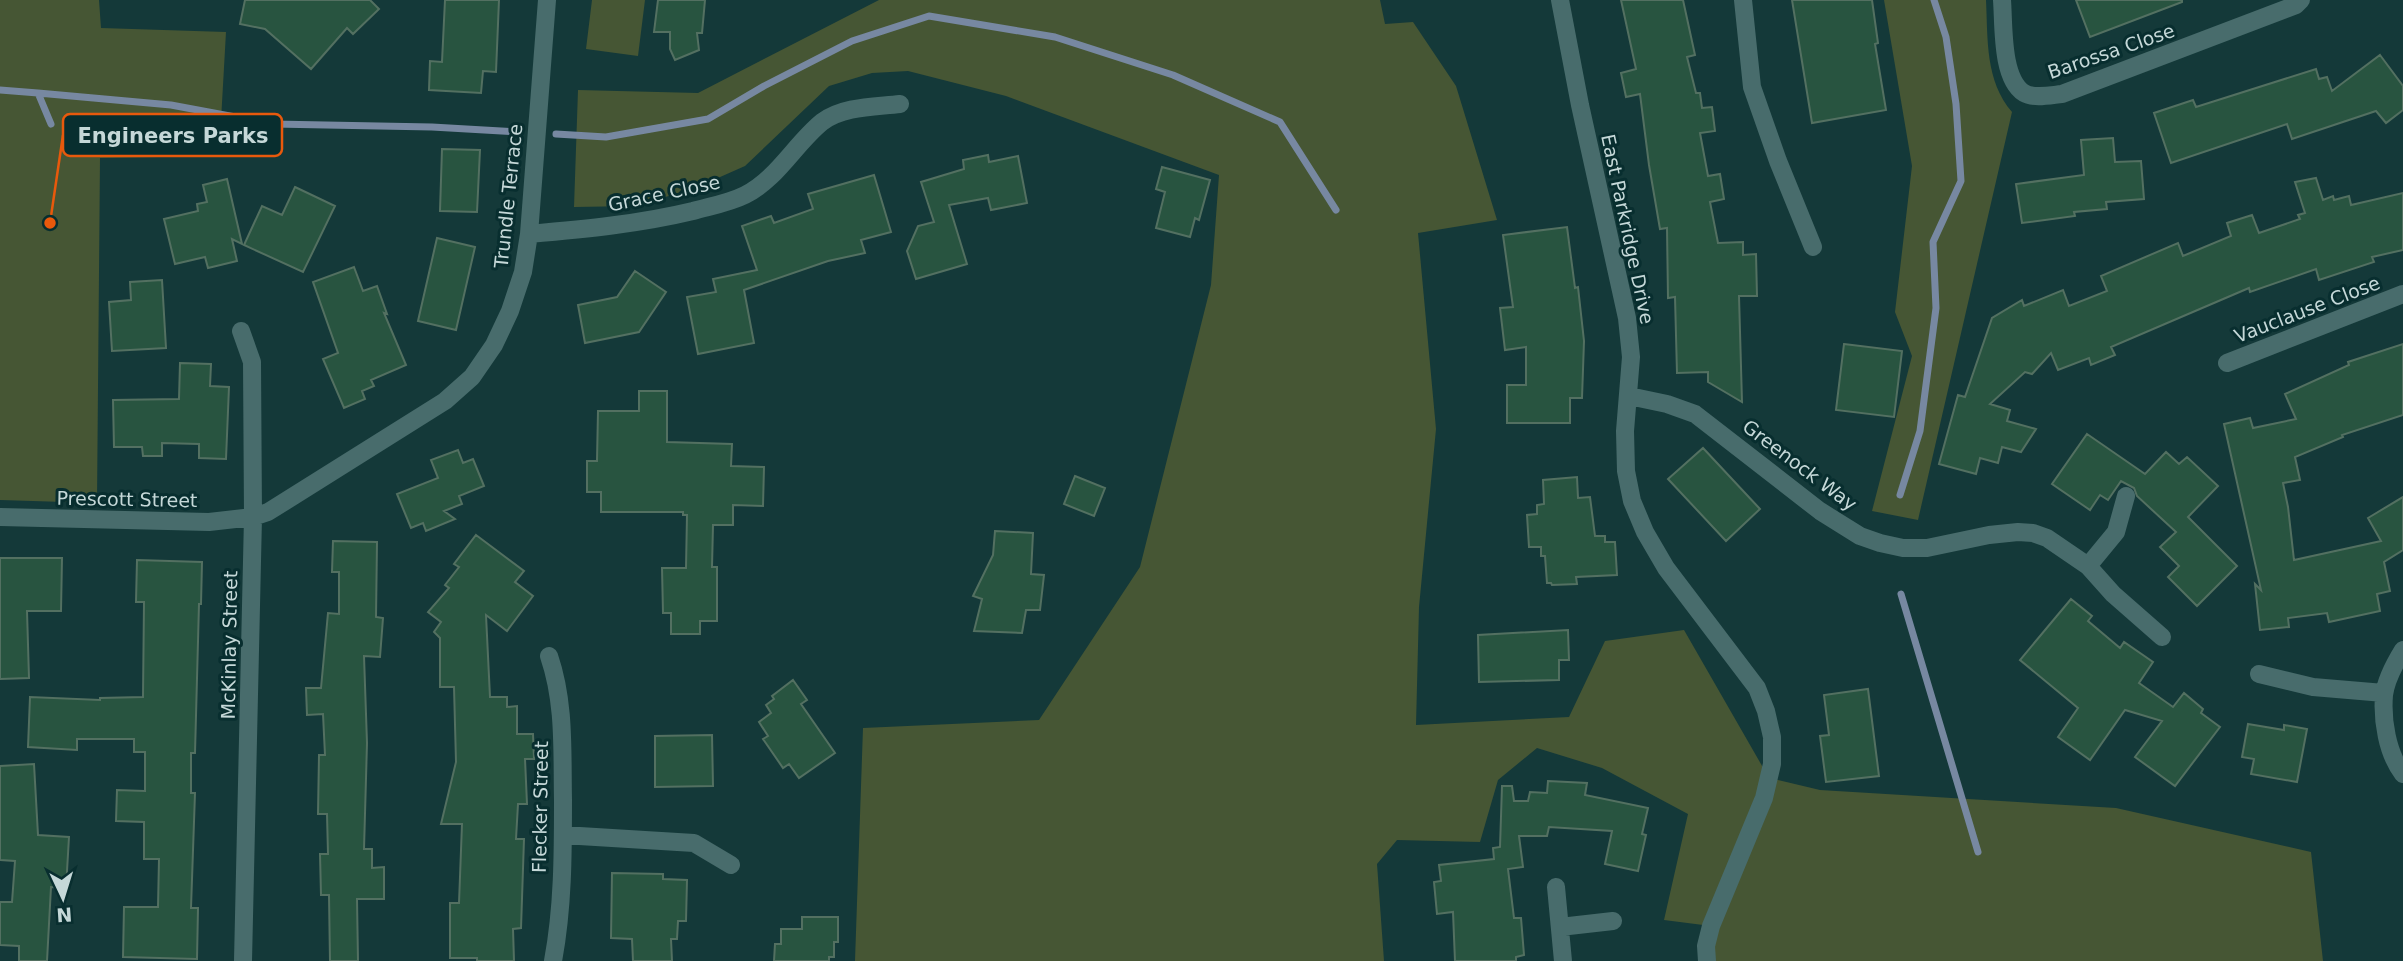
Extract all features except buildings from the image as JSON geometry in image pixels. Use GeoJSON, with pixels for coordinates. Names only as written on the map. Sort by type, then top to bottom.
{"type":"FeatureCollection","features":[{"type":"Feature","properties":{"kind":"street","name":"Trundle Terrace"},"geometry":{"type":"LineString","coordinates":[[253,517],[286,502],[446,401],[472,377],[494,345],[510,311],[523,272],[529,234],[547,0]]}},
{"type":"Feature","properties":{"kind":"street","name":"East Parkridge Drive"},"geometry":{"type":"LineString","coordinates":[[1560,0],[1627,318],[1631,357],[1625,431],[1626,471],[1632,501],[1645,532],[1666,569],[1757,688],[1772,737],[1772,764],[1764,798],[1711,926],[1706,946],[1707,961]]}},
{"type":"Feature","properties":{"kind":"street"},"geometry":{"type":"LineString","coordinates":[[1743,0],[1752,87],[1813,247]]}},
{"type":"Feature","properties":{"kind":"street","name":"Barossa Close"},"geometry":{"type":"LineString","coordinates":[[2002,0],[2007,60],[2013,82],[2026,95],[2042,96],[2062,94],[2296,5],[2301,0]]}},
{"type":"Feature","properties":{"kind":"street","name":"Grace Close"},"geometry":{"type":"LineString","coordinates":[[529,234],[641,223],[724,203],[746,195],[761,185],[823,122],[837,114],[900,104]]}},
{"type":"Feature","properties":{"kind":"street","name":"Vauclause Close"},"geometry":{"type":"LineString","coordinates":[[2227,363],[2403,294]]}},
{"type":"Feature","properties":{"kind":"street","name":"McKinlay Street"},"geometry":{"type":"LineString","coordinates":[[241,331],[252,362],[253,517],[243,961]]}},
{"type":"Feature","properties":{"kind":"street","name":"Greenock Way"},"geometry":{"type":"LineString","coordinates":[[1629,396],[1667,404],[1695,414],[1819,511],[1860,536],[1903,548],[1927,548],[2018,532],[2047,538],[2088,566],[2113,594],[2162,637]]}},
{"type":"Feature","properties":{"kind":"street"},"geometry":{"type":"LineString","coordinates":[[2088,566],[2116,532],[2126,496]]}},
{"type":"Feature","properties":{"kind":"street","name":"Prescott Street"},"geometry":{"type":"LineString","coordinates":[[0,517],[208,522],[253,517]]}},
{"type":"Feature","properties":{"kind":"street"},"geometry":{"type":"LineString","coordinates":[[2403,650],[2384,693],[2384,719],[2388,741],[2403,774]]}},
{"type":"Feature","properties":{"kind":"street","name":"Flecker Street"},"geometry":{"type":"LineString","coordinates":[[549,656],[557,679],[562,711],[563,835],[559,915],[553,961]]}},
{"type":"Feature","properties":{"kind":"street"},"geometry":{"type":"LineString","coordinates":[[2259,674],[2313,687],[2384,693]]}},
{"type":"Feature","properties":{"kind":"street"},"geometry":{"type":"LineString","coordinates":[[563,835],[694,843],[731,865]]}},
{"type":"Feature","properties":{"kind":"street"},"geometry":{"type":"LineString","coordinates":[[1556,887],[1563,961]]}},
{"type":"Feature","properties":{"kind":"street"},"geometry":{"type":"LineString","coordinates":[[1560,927],[1613,921]]}},
{"type":"Feature","properties":{"kind":"green space"},"geometry":{"type":"Polygon","coordinates":[[[0,0],[99,0],[101,28],[226,32],[219,156],[100,158],[97,503],[0,500],[0,0]]]}},
{"type":"Feature","properties":{"kind":"green space"},"geometry":{"type":"Polygon","coordinates":[[[592,0],[645,0],[638,56],[586,49],[592,0]]]}},
{"type":"Feature","properties":{"kind":"green space"},"geometry":{"type":"Polygon","coordinates":[[[879,0],[1380,0],[1385,24],[1413,22],[1456,86],[1497,220],[1418,233],[1436,429],[1419,607],[1416,725],[1569,717],[1605,641],[1684,630],[1769,778],[1820,790],[2116,808],[2311,852],[2323,961],[1707,961],[1711,926],[1664,920],[1688,814],[1602,768],[1537,748],[1498,780],[1480,842],[1397,840],[1377,864],[1384,961],[855,961],[863,728],[1039,720],[1140,567],[1211,285],[1219,175],[1006,96],[908,71],[872,73],[829,86],[745,166],[693,189],[634,206],[574,207],[578,90],[698,93],[879,0]]]}},
{"type":"Feature","properties":{"kind":"green space"},"geometry":{"type":"Polygon","coordinates":[[[1884,0],[1986,0],[1992,73],[2003,100],[2012,112],[1918,520],[1872,511],[1912,356],[1895,312],[1912,166],[1884,0]]]}},
{"type":"Feature","properties":{"kind":"waterway"},"geometry":{"type":"LineString","coordinates":[[1900,495],[1920,431],[1936,308],[1933,242],[1961,181],[1956,104],[1946,37],[1934,0]]}},
{"type":"Feature","properties":{"kind":"waterway"},"geometry":{"type":"LineString","coordinates":[[556,134],[606,137],[708,119],[764,86],[852,41],[929,16],[1055,37],[1173,75],[1280,122],[1336,210]]}},
{"type":"Feature","properties":{"kind":"waterway"},"geometry":{"type":"LineString","coordinates":[[0,90],[38,93],[51,124]]}},
{"type":"Feature","properties":{"kind":"waterway"},"geometry":{"type":"LineString","coordinates":[[38,93],[171,105],[273,124],[432,127],[518,132]]}},
{"type":"Feature","properties":{"kind":"waterway"},"geometry":{"type":"LineString","coordinates":[[1901,594],[1978,852]]}},
{"type":"Feature","properties":{"kind":"place","name":"Engineers Parks"},"geometry":{"type":"Point","coordinates":[50,223]}}]}
